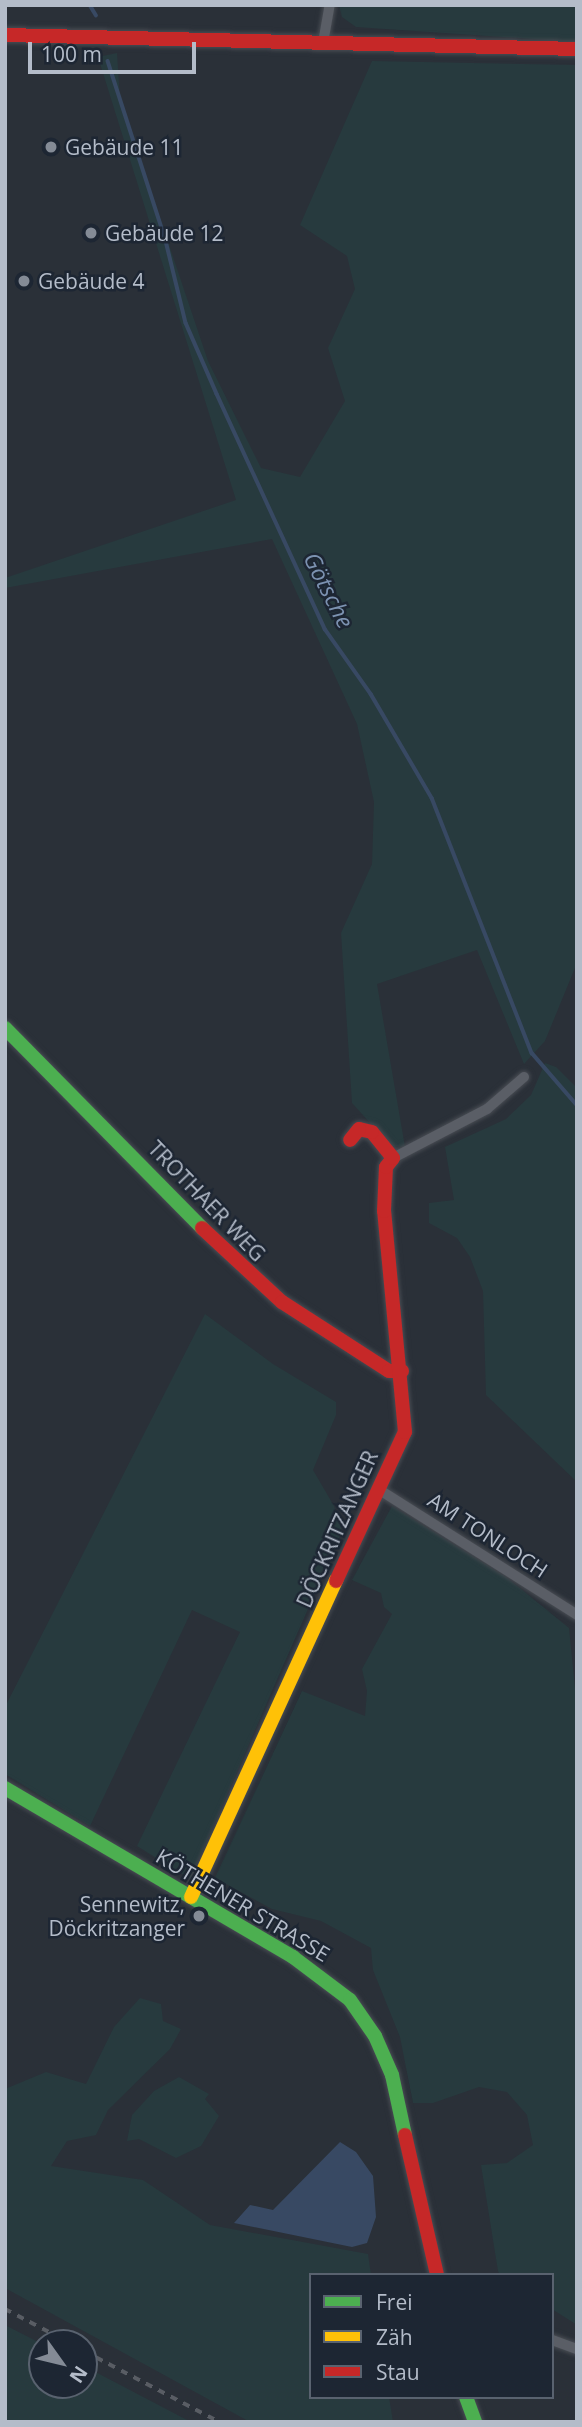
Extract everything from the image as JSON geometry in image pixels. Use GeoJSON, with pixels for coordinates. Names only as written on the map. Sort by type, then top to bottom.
{"type":"FeatureCollection","features":[{"type":"Feature","properties":{"kind":"street"},"geometry":{"type":"LineString","coordinates":[[323,43],[330,5]]}},
{"type":"Feature","properties":{"kind":"street"},"geometry":{"type":"LineString","coordinates":[[5,35],[577,48]]}},
{"type":"Feature","properties":{"kind":"street","name":"TROTHAER WEG"},"geometry":{"type":"LineString","coordinates":[[5,1028],[246,1273],[282,1303],[389,1371],[402,1371]]}},
{"type":"Feature","properties":{"kind":"street"},"geometry":{"type":"LineString","coordinates":[[350,1140],[359,1129],[372,1132],[393,1158],[487,1109],[524,1077]]}},
{"type":"Feature","properties":{"kind":"street","name":"DÖCKRITZANGER"},"geometry":{"type":"LineString","coordinates":[[191,1897],[405,1432],[402,1371],[384,1211],[386,1167],[393,1158]]}},
{"type":"Feature","properties":{"kind":"street","name":"AM TONLOCH"},"geometry":{"type":"LineString","coordinates":[[378,1489],[577,1615]]}},
{"type":"Feature","properties":{"kind":"street","name":"KÖTHENER STRASSE"},"geometry":{"type":"LineString","coordinates":[[5,1788],[328,1980],[350,2000],[375,2036],[402,2109],[437,2273]]}},
{"type":"Feature","properties":{"kind":"street"},"geometry":{"type":"LineString","coordinates":[[554,2341],[577,2349]]}},
{"type":"Feature","properties":{"kind":"street"},"geometry":{"type":"LineString","coordinates":[[467,2399],[475,2422]]}},
{"type":"Feature","properties":{"kind":"green space"},"geometry":{"type":"Polygon","coordinates":[[[339,5],[577,5],[577,42],[356,27],[342,17],[339,5]]]}},
{"type":"Feature","properties":{"kind":"green space"},"geometry":{"type":"Polygon","coordinates":[[[117,53],[120,99],[208,361],[261,468],[300,477],[345,401],[328,348],[355,289],[347,256],[300,225],[372,61],[577,65],[577,963],[545,1041],[524,1064],[477,950],[377,984],[405,1147],[391,1146],[352,1103],[341,933],[372,864],[374,802],[357,724],[272,539],[5,588],[5,578],[236,500],[98,57],[117,53]]]}},
{"type":"Feature","properties":{"kind":"green space"},"geometry":{"type":"Polygon","coordinates":[[[545,1063],[556,1067],[577,1088],[577,1482],[486,1395],[483,1291],[470,1257],[457,1238],[429,1223],[429,1203],[454,1200],[445,1147],[506,1119],[531,1095],[545,1063]]]}},
{"type":"Feature","properties":{"kind":"green space"},"geometry":{"type":"Polygon","coordinates":[[[205,1314],[273,1364],[336,1402],[336,1415],[313,1470],[334,1506],[342,1531],[190,1879],[137,1846],[240,1632],[192,1610],[90,1826],[5,1774],[5,1707],[205,1314]]]}},
{"type":"Feature","properties":{"kind":"green space"},"geometry":{"type":"Polygon","coordinates":[[[392,1506],[506,1577],[569,1628],[577,1708],[577,2325],[554,2310],[554,2273],[498,2271],[481,2165],[507,2163],[533,2145],[527,2115],[507,2092],[479,2087],[433,2103],[413,2103],[400,2037],[373,1970],[371,1948],[321,1921],[272,1909],[215,1878],[302,1691],[365,1716],[367,1691],[362,1669],[392,1614],[384,1607],[381,1593],[352,1580],[392,1506]]]}},
{"type":"Feature","properties":{"kind":"green space"},"geometry":{"type":"Polygon","coordinates":[[[140,1998],[161,2004],[163,2021],[181,2029],[170,2049],[108,2110],[96,2135],[67,2141],[51,2166],[143,2180],[210,2225],[368,2254],[371,2273],[309,2273],[309,2399],[389,2399],[393,2422],[250,2422],[98,2339],[98,2329],[80,2329],[5,2288],[5,2089],[46,2072],[86,2084],[114,2027],[140,1998]]]}},
{"type":"Feature","properties":{"kind":"green space"},"geometry":{"type":"Polygon","coordinates":[[[179,2077],[209,2094],[205,2099],[219,2116],[201,2146],[176,2158],[139,2139],[127,2141],[132,2115],[154,2091],[179,2077]]]}},
{"type":"Feature","properties":{"kind":"green space"},"geometry":{"type":"Polygon","coordinates":[[[5,2325],[28,2337],[28,2399],[98,2399],[98,2373],[191,2422],[5,2422],[5,2325]]]}},
{"type":"Feature","properties":{"kind":"water"},"geometry":{"type":"Polygon","coordinates":[[[340,2142],[356,2152],[373,2176],[376,2217],[367,2243],[352,2247],[234,2223],[250,2205],[273,2210],[340,2142]]]}},
{"type":"Feature","properties":{"kind":"waterway","name":"Götsche"},"geometry":{"type":"LineString","coordinates":[[90,5],[96,15]]}},
{"type":"Feature","properties":{"kind":"waterway","name":"Götsche"},"geometry":{"type":"LineString","coordinates":[[108,61],[166,241],[186,323],[217,394],[325,629],[371,694],[432,798],[532,1053],[577,1105]]}},
{"type":"Feature","properties":{"kind":"railway"},"geometry":{"type":"LineString","coordinates":[[5,2309],[43,2329]]}},
{"type":"Feature","properties":{"kind":"railway"},"geometry":{"type":"LineString","coordinates":[[98,2358],[219,2422]]}},
{"type":"Feature","properties":{"kind":"traffic: fast"},"geometry":{"type":"LineString","coordinates":[[5,1028],[202,1228]]}},
{"type":"Feature","properties":{"kind":"traffic: fast"},"geometry":{"type":"LineString","coordinates":[[5,1788],[293,1957],[350,2000],[375,2036],[392,2075],[405,2135]]}},
{"type":"Feature","properties":{"kind":"traffic: fast"},"geometry":{"type":"LineString","coordinates":[[467,2399],[475,2422]]}},
{"type":"Feature","properties":{"kind":"traffic: slow"},"geometry":{"type":"LineString","coordinates":[[191,1897],[336,1581]]}},
{"type":"Feature","properties":{"kind":"traffic: jam"},"geometry":{"type":"LineString","coordinates":[[5,35],[577,49]]}},
{"type":"Feature","properties":{"kind":"traffic: jam"},"geometry":{"type":"LineString","coordinates":[[336,1581],[405,1432],[384,1211],[386,1167],[393,1158],[372,1132],[359,1129],[350,1140]]}},
{"type":"Feature","properties":{"kind":"traffic: jam"},"geometry":{"type":"LineString","coordinates":[[202,1228],[282,1302],[389,1371],[402,1371]]}},
{"type":"Feature","properties":{"kind":"traffic: jam"},"geometry":{"type":"LineString","coordinates":[[405,2135],[437,2273]]}},
{"type":"Feature","properties":{"kind":"place","name":"Gebäude 11"},"geometry":{"type":"Point","coordinates":[51,147]}},
{"type":"Feature","properties":{"kind":"place","name":"Gebäude 12"},"geometry":{"type":"Point","coordinates":[91,233]}},
{"type":"Feature","properties":{"kind":"place","name":"Gebäude 4"},"geometry":{"type":"Point","coordinates":[24,281]}},
{"type":"Feature","properties":{"kind":"place","name":"Sennewitz, Döckritzanger"},"geometry":{"type":"Point","coordinates":[199,1916]}}]}
